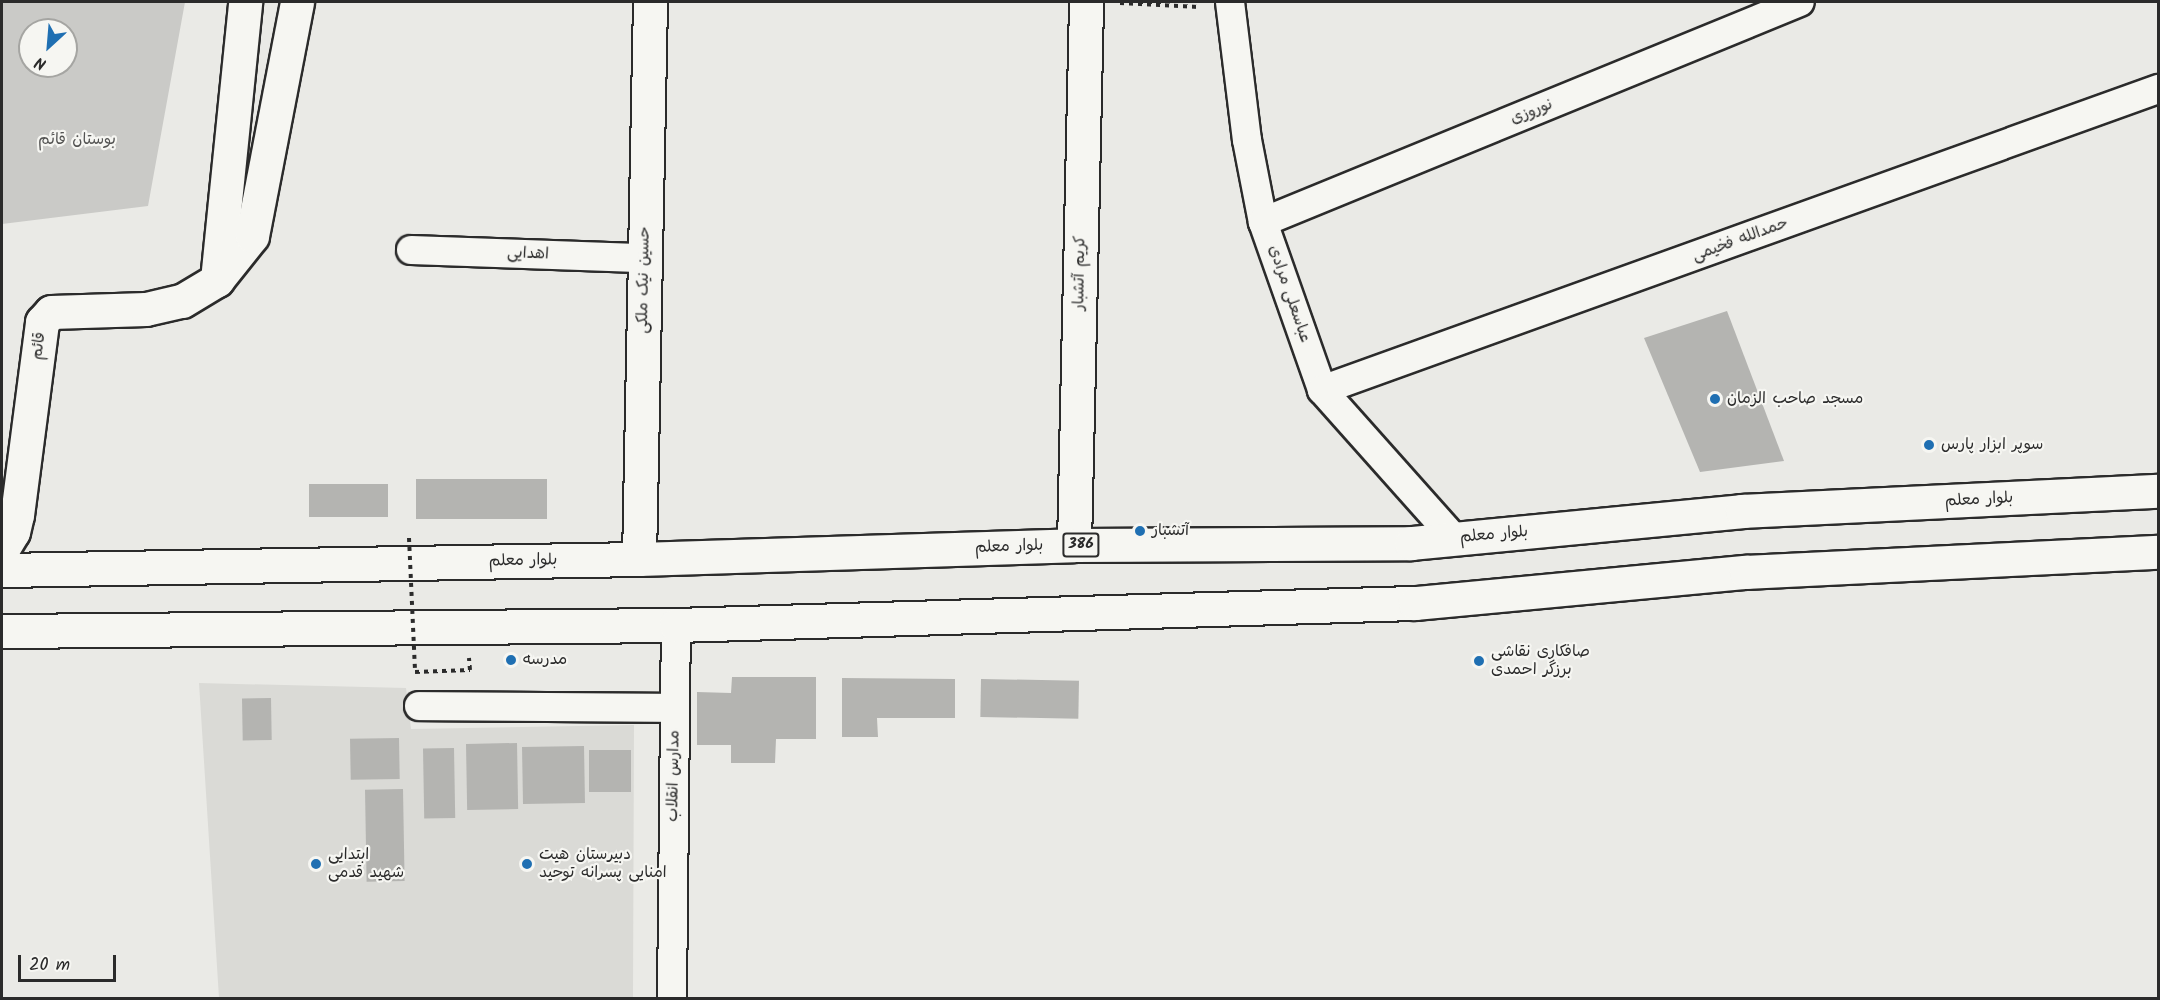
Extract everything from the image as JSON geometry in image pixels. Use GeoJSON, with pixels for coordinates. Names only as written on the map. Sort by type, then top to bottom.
{"type":"FeatureCollection","features":[{"type":"Feature","properties":{"kind":"main road"},"geometry":{"type":"LineString","coordinates":[[217,280],[245,2]]}},
{"type":"Feature","properties":{"kind":"main road","name":"قائم"},"geometry":{"type":"LineString","coordinates":[[2,550],[13,532],[17,515],[42,322],[51,312],[146,309],[182,301],[217,280],[252,236],[297,2]]}},
{"type":"Feature","properties":{"kind":"main road","name":"حسین نیک ملکی"},"geometry":{"type":"LineString","coordinates":[[639,559],[650,2]]}},
{"type":"Feature","properties":{"kind":"main road","name":"کریم آتشبار"},"geometry":{"type":"LineString","coordinates":[[1074,545],[1086,2]]}},
{"type":"Feature","properties":{"kind":"main road","name":"بلوار معلم"},"geometry":{"type":"LineString","coordinates":[[2,570],[639,559],[1074,545],[1411,543],[1742,511],[2158,491]]}},
{"type":"Feature","properties":{"kind":"main road"},"geometry":{"type":"LineString","coordinates":[[2,631],[676,625],[1415,603],[1746,572],[2158,552]]}},
{"type":"Feature","properties":{"kind":"street","name":"نوروزی"},"geometry":{"type":"LineString","coordinates":[[1263,222],[1800,2]]}},
{"type":"Feature","properties":{"kind":"street","name":"عباسعلی مرادی"},"geometry":{"type":"LineString","coordinates":[[1235,4],[1247,140],[1263,222],[1322,390],[1454,538]]}},
{"type":"Feature","properties":{"kind":"street","name":"حمدالله فخیمی"},"geometry":{"type":"LineString","coordinates":[[1322,390],[2158,89]]}},
{"type":"Feature","properties":{"kind":"street","name":"اهدایی"},"geometry":{"type":"LineString","coordinates":[[411,250],[645,258]]}},
{"type":"Feature","properties":{"kind":"street","name":"مدارس انقلاب"},"geometry":{"type":"LineString","coordinates":[[672,999],[676,625]]}},
{"type":"Feature","properties":{"kind":"street"},"geometry":{"type":"LineString","coordinates":[[419,706],[675,708]]}},
{"type":"Feature","properties":{"kind":"path"},"geometry":{"type":"LineString","coordinates":[[1086,2],[1235,4]]}},
{"type":"Feature","properties":{"kind":"path"},"geometry":{"type":"LineString","coordinates":[[409,538],[415,672],[470,670]]}},
{"type":"Feature","properties":{"kind":"shaded area"},"geometry":{"type":"Polygon","coordinates":[[[199,683],[406,688],[411,729],[634,725],[633,998],[219,998],[199,683]]]}},
{"type":"Feature","properties":{"kind":"green space","name":"بوستان قائم"},"geometry":{"type":"Polygon","coordinates":[[[2,2],[185,2],[148,206],[2,224],[2,2]]]}},
{"type":"Feature","properties":{"kind":"building","name":"مسجد صاحب الزمان"},"geometry":{"type":"Polygon","coordinates":[[[1727,311],[1784,461],[1700,472],[1644,338],[1727,311]]]}},
{"type":"Feature","properties":{"kind":"building"},"geometry":{"type":"Polygon","coordinates":[[[416,479],[547,479],[547,519],[416,519],[416,479]]]}},
{"type":"Feature","properties":{"kind":"building"},"geometry":{"type":"Polygon","coordinates":[[[309,484],[388,484],[388,517],[309,517],[309,484]]]}},
{"type":"Feature","properties":{"kind":"building"},"geometry":{"type":"Polygon","coordinates":[[[732,677],[816,677],[816,739],[776,739],[775,763],[731,763],[731,745],[697,745],[697,692],[731,693],[732,677]]]}},
{"type":"Feature","properties":{"kind":"building"},"geometry":{"type":"Polygon","coordinates":[[[842,678],[955,679],[955,718],[877,718],[878,737],[842,737],[842,678]]]}},
{"type":"Feature","properties":{"kind":"building"},"geometry":{"type":"Polygon","coordinates":[[[981,679],[1079,681],[1078,719],[980,717],[981,679]]]}},
{"type":"Feature","properties":{"kind":"building"},"geometry":{"type":"Polygon","coordinates":[[[271,698],[272,740],[243,740],[242,699],[271,698]]]}},
{"type":"Feature","properties":{"kind":"building"},"geometry":{"type":"Polygon","coordinates":[[[399,738],[400,779],[351,780],[350,739],[399,738]]]}},
{"type":"Feature","properties":{"kind":"building"},"geometry":{"type":"Polygon","coordinates":[[[517,743],[518,809],[467,810],[466,744],[517,743]]]}},
{"type":"Feature","properties":{"kind":"building"},"geometry":{"type":"Polygon","coordinates":[[[584,746],[585,803],[523,804],[522,747],[584,746]]]}},
{"type":"Feature","properties":{"kind":"building"},"geometry":{"type":"Polygon","coordinates":[[[454,748],[455,818],[424,819],[423,749],[454,748]]]}},
{"type":"Feature","properties":{"kind":"building"},"geometry":{"type":"Polygon","coordinates":[[[589,750],[631,750],[631,792],[589,792],[589,750]]]}},
{"type":"Feature","properties":{"kind":"building"},"geometry":{"type":"Polygon","coordinates":[[[403,789],[405,881],[367,882],[365,790],[403,789]]]}},
{"type":"Feature","properties":{"kind":"place","name":"مسجد صاحب الزمان"},"geometry":{"type":"Point","coordinates":[1715,399]}},
{"type":"Feature","properties":{"kind":"place","name":"سوپر ابزار پارس"},"geometry":{"type":"Point","coordinates":[1929,445]}},
{"type":"Feature","properties":{"kind":"place","name":"آتشبار"},"geometry":{"type":"Point","coordinates":[1140,531]}},
{"type":"Feature","properties":{"kind":"place","name":"مدرسه"},"geometry":{"type":"Point","coordinates":[511,660]}},
{"type":"Feature","properties":{"kind":"place","name":"صافکاری نقاشی برزگر احمدی"},"geometry":{"type":"Point","coordinates":[1479,661]}},
{"type":"Feature","properties":{"kind":"place","name":"ابتدایی شهید قدمی"},"geometry":{"type":"Point","coordinates":[316,864]}},
{"type":"Feature","properties":{"kind":"place","name":"دبیرستان هیت امنایی پسرانه توحید"},"geometry":{"type":"Point","coordinates":[527,864]}}]}
